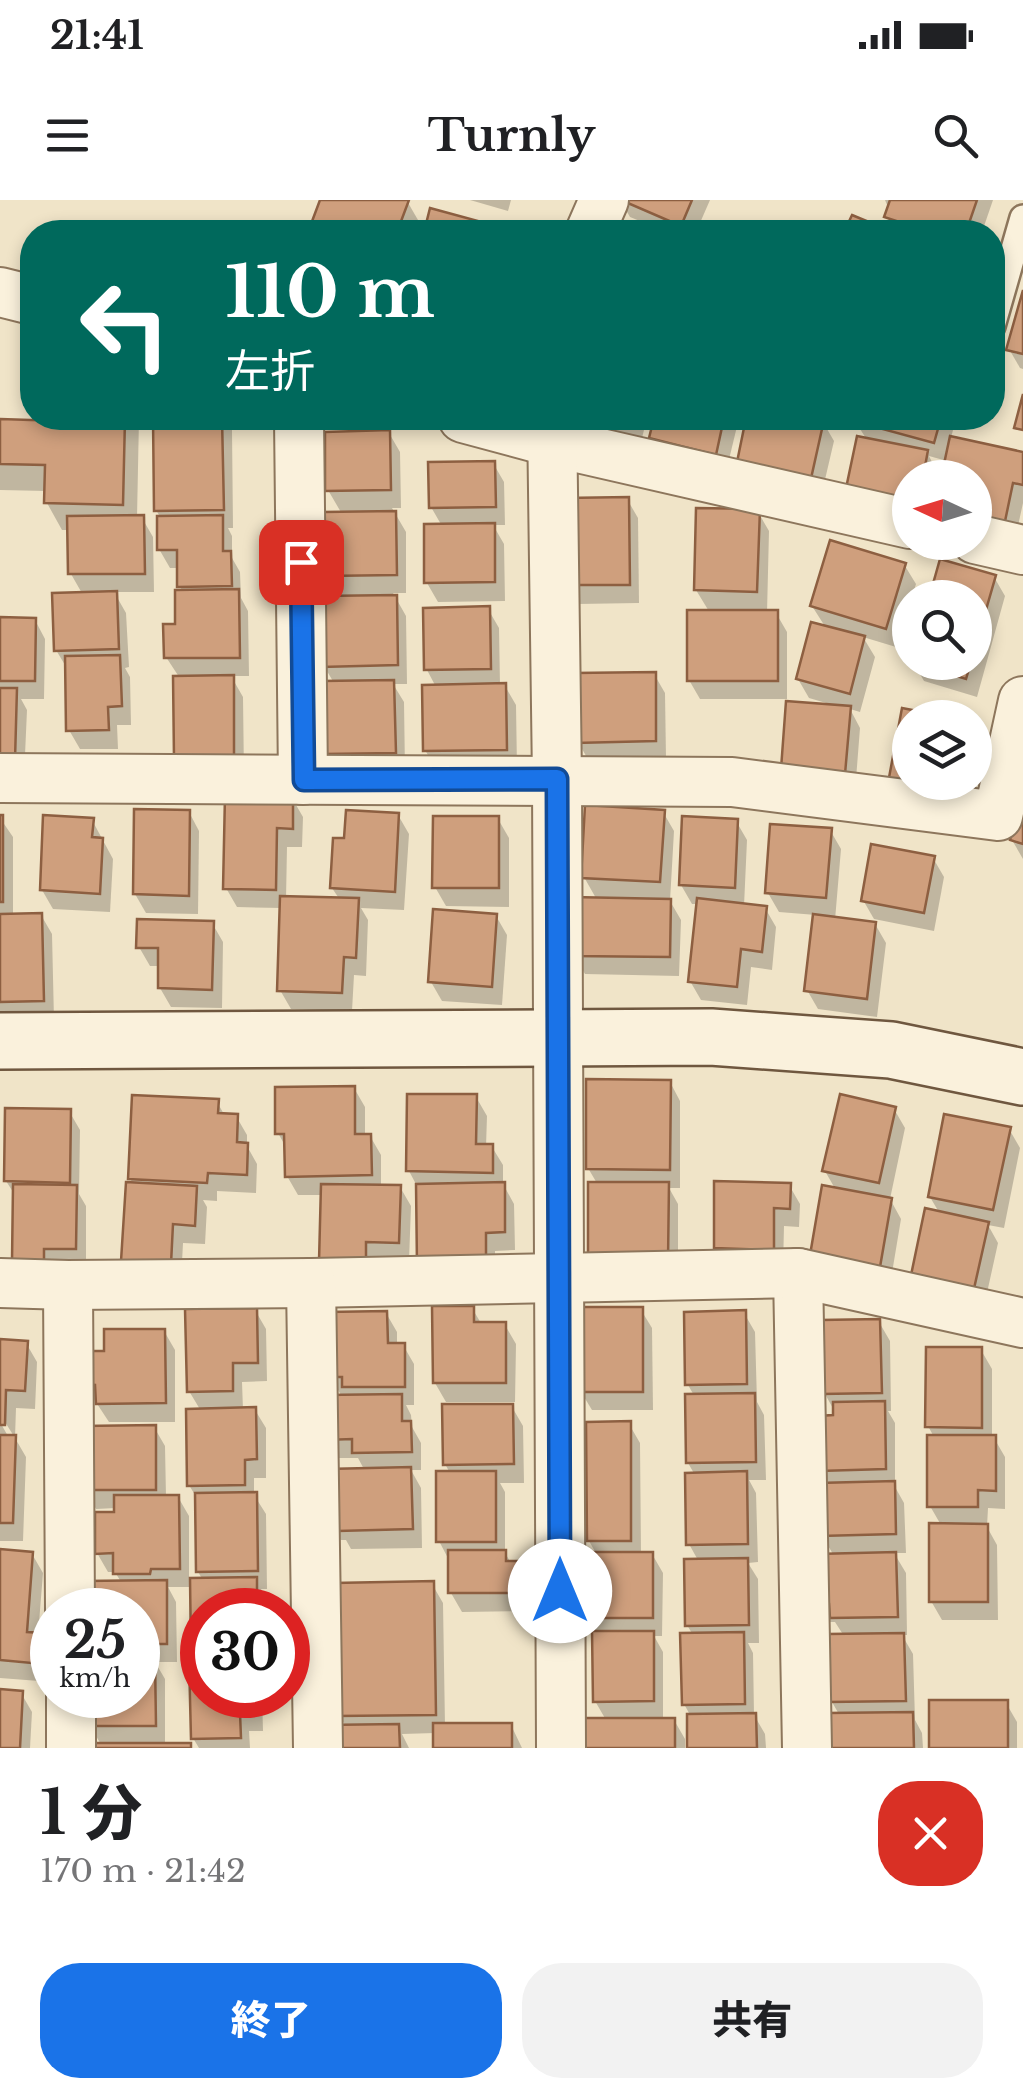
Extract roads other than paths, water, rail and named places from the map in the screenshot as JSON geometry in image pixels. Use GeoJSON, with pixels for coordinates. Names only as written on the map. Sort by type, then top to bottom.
{"type":"FeatureCollection","features":[{"type":"Feature","properties":{"kind":"street"},"geometry":{"type":"LineString","coordinates":[[299,430],[304,780]]}},
{"type":"Feature","properties":{"kind":"street"},"geometry":{"type":"LineString","coordinates":[[561,1748],[552,430],[892,519]]}},
{"type":"Feature","properties":{"kind":"street"},"geometry":{"type":"LineString","coordinates":[[992,543],[1023,550]]}},
{"type":"Feature","properties":{"kind":"street"},"geometry":{"type":"LineString","coordinates":[[0,778],[732,782],[998,816],[1023,700]]}},
{"type":"Feature","properties":{"kind":"street"},"geometry":{"type":"LineString","coordinates":[[0,1041],[710,1037],[891,1050],[1023,1076]]}},
{"type":"Feature","properties":{"kind":"street"},"geometry":{"type":"LineString","coordinates":[[798,1273],[807,1748]]}},
{"type":"Feature","properties":{"kind":"street"},"geometry":{"type":"LineString","coordinates":[[0,1282],[310,1283],[798,1273],[1023,1324]]}},
{"type":"Feature","properties":{"kind":"street"},"geometry":{"type":"LineString","coordinates":[[310,1283],[318,1748]]}},
{"type":"Feature","properties":{"kind":"street"},"geometry":{"type":"LineString","coordinates":[[68,1284],[70,1588]]}},
{"type":"Feature","properties":{"kind":"street"},"geometry":{"type":"LineString","coordinates":[[70,1718],[71,1748]]}},
{"type":"Feature","properties":{"kind":"lane"},"geometry":{"type":"LineString","coordinates":[[1005,281],[1023,218]]}}]}
